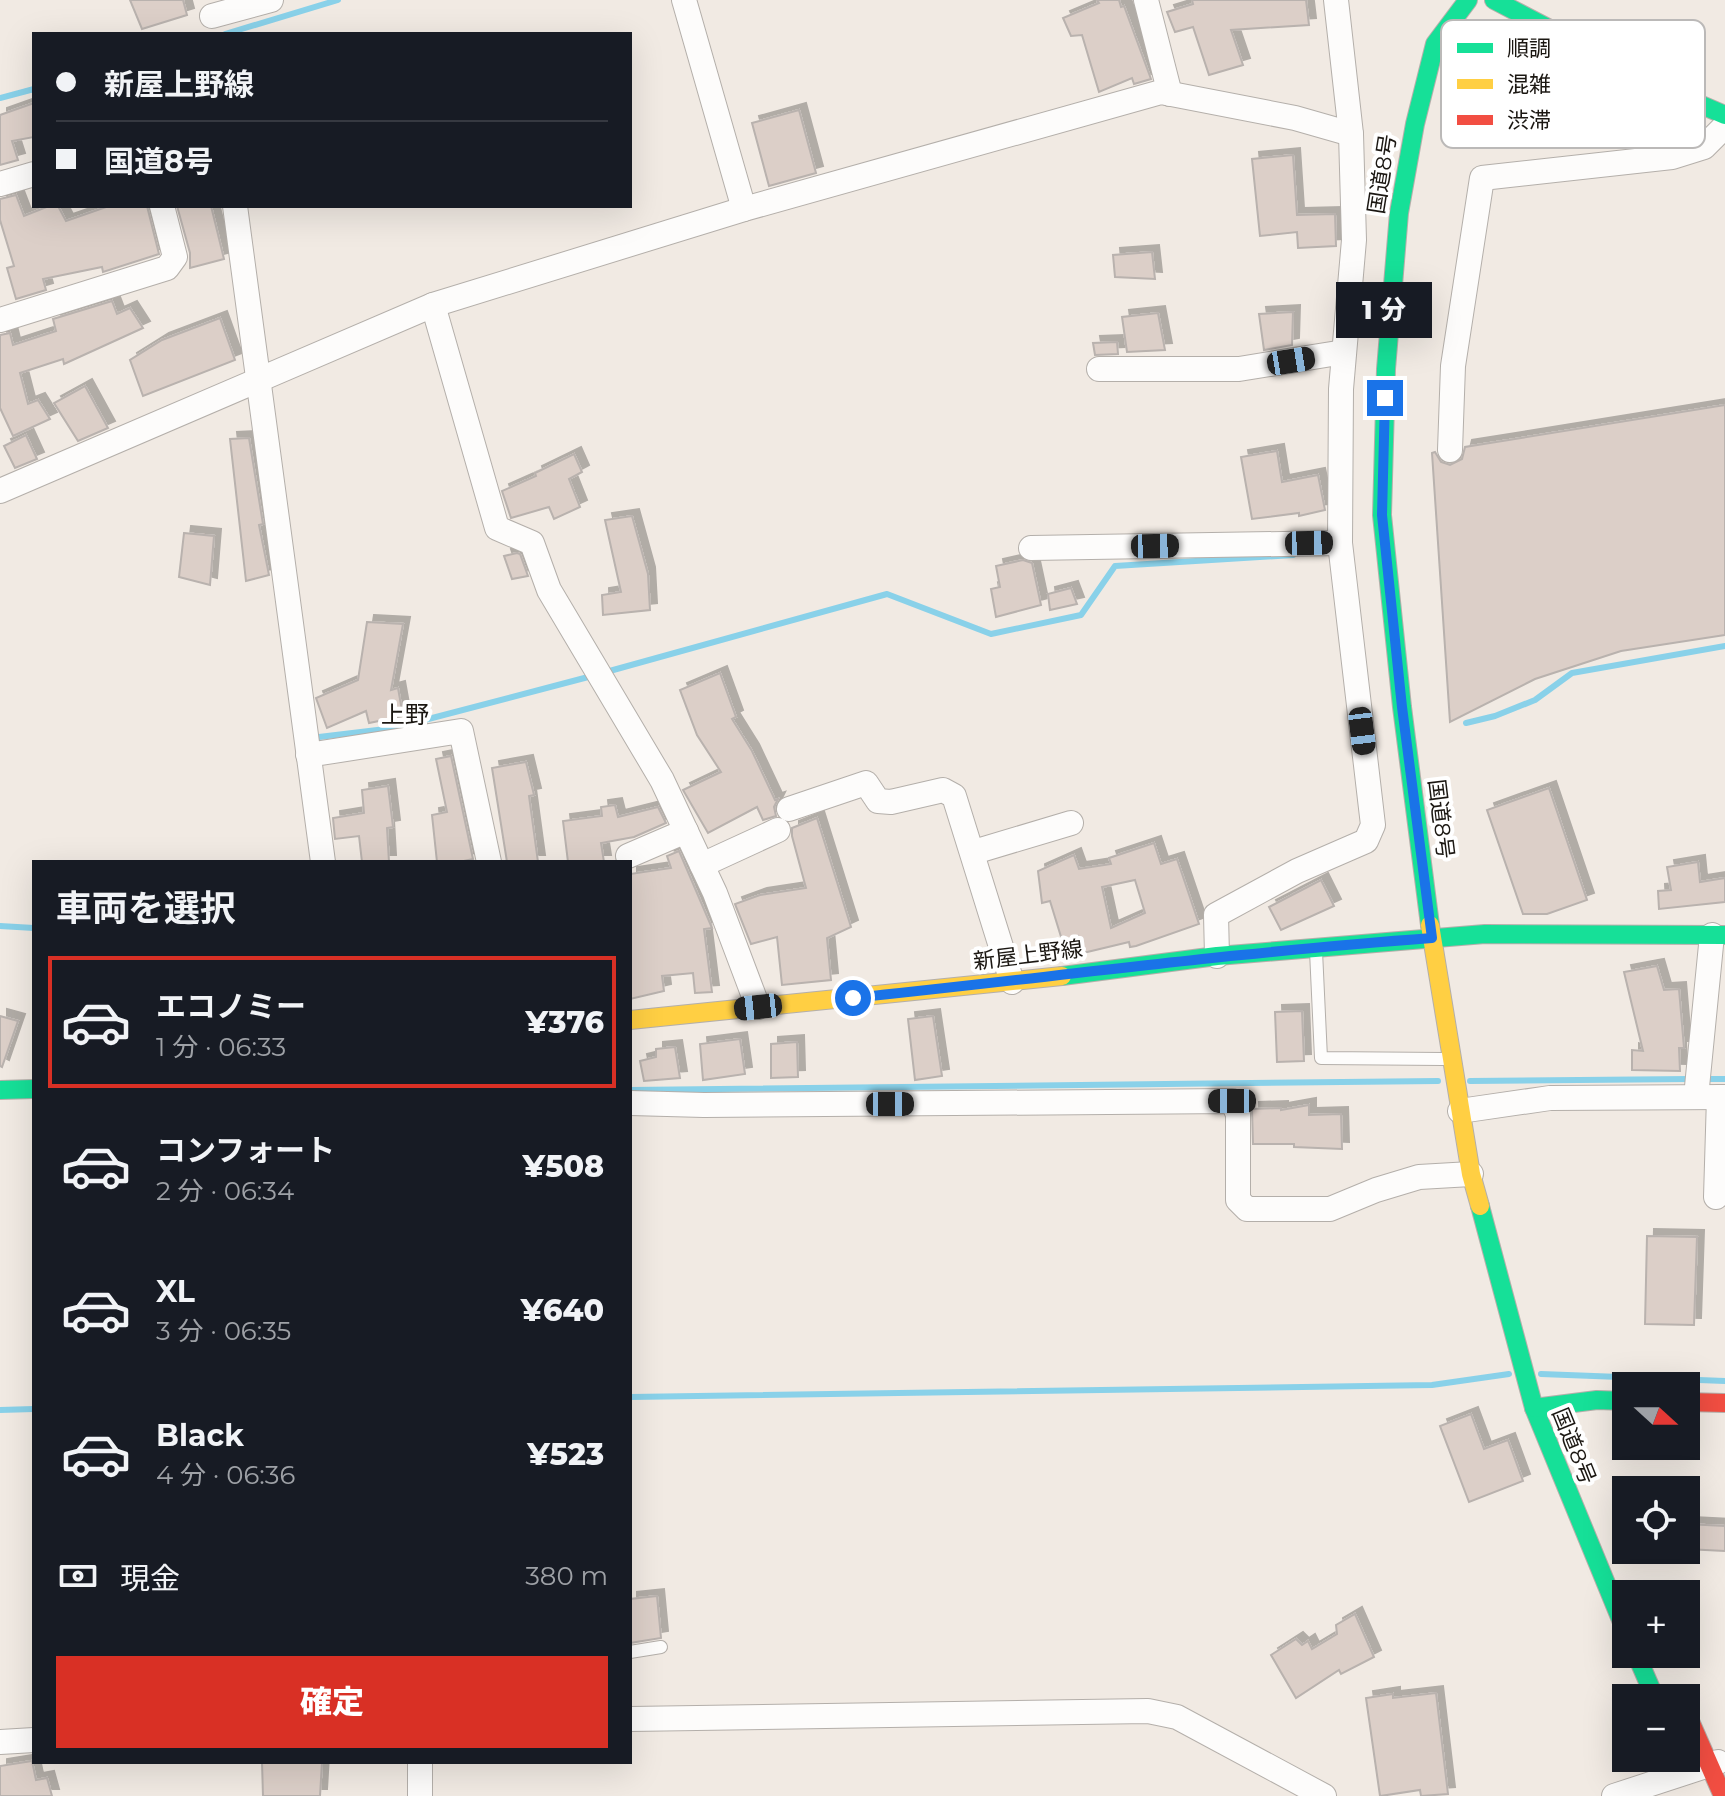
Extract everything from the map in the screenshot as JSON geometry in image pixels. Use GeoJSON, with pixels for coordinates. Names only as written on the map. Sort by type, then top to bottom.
{"type":"FeatureCollection","features":[{"type":"Feature","properties":{"kind":"main road","name":"国道8号"},"geometry":{"type":"LineString","coordinates":[[1469,20],[1471,0]]}},
{"type":"Feature","properties":{"kind":"main road","name":"国道8号"},"geometry":{"type":"LineString","coordinates":[[1455,20],[1471,0]]}},
{"type":"Feature","properties":{"kind":"main road"},"geometry":{"type":"LineString","coordinates":[[1494,0],[1532,20]]}},
{"type":"Feature","properties":{"kind":"main road","name":"国道8号"},"geometry":{"type":"LineString","coordinates":[[1441,37],[1435,44],[1415,124],[1399,213],[1386,384],[1382,515],[1402,707],[1450,1059],[1477,1108],[1471,1174],[1534,1408],[1612,1598]]}},
{"type":"Feature","properties":{"kind":"main road"},"geometry":{"type":"LineString","coordinates":[[1705,106],[1725,115]]}},
{"type":"Feature","properties":{"kind":"main road","name":"新屋上野線"},"geometry":{"type":"LineString","coordinates":[[632,1020],[1012,982],[1217,956],[1432,938],[1485,934],[1718,935]]}},
{"type":"Feature","properties":{"kind":"main road"},"geometry":{"type":"LineString","coordinates":[[0,1090],[32,1089]]}},
{"type":"Feature","properties":{"kind":"main road"},"geometry":{"type":"LineString","coordinates":[[1534,1408],[1612,1401]]}},
{"type":"Feature","properties":{"kind":"main road"},"geometry":{"type":"LineString","coordinates":[[1700,1402],[1725,1403]]}},
{"type":"Feature","properties":{"kind":"main road"},"geometry":{"type":"LineString","coordinates":[[1700,1768],[1723,1796]]}},
{"type":"Feature","properties":{"kind":"street"},"geometry":{"type":"LineString","coordinates":[[211,17],[271,0]]}},
{"type":"Feature","properties":{"kind":"street"},"geometry":{"type":"LineString","coordinates":[[684,0],[744,209]]}},
{"type":"Feature","properties":{"kind":"street"},"geometry":{"type":"LineString","coordinates":[[1146,0],[1170,94]]}},
{"type":"Feature","properties":{"kind":"street"},"geometry":{"type":"LineString","coordinates":[[1217,956],[1216,915],[1297,871],[1366,841],[1373,825],[1340,543],[1341,389],[1354,240],[1351,134],[1336,0]]}},
{"type":"Feature","properties":{"kind":"street"},"geometry":{"type":"LineString","coordinates":[[0,491],[433,305],[744,209],[1161,92],[1295,118],[1351,134]]}},
{"type":"Feature","properties":{"kind":"street"},"geometry":{"type":"LineString","coordinates":[[1705,146],[1725,126]]}},
{"type":"Feature","properties":{"kind":"street"},"geometry":{"type":"LineString","coordinates":[[1450,450],[1453,366],[1482,178],[1672,157],[1701,148]]}},
{"type":"Feature","properties":{"kind":"street"},"geometry":{"type":"LineString","coordinates":[[0,184],[32,175]]}},
{"type":"Feature","properties":{"kind":"street"},"geometry":{"type":"LineString","coordinates":[[0,320],[167,268],[175,257],[163,208]]}},
{"type":"Feature","properties":{"kind":"street"},"geometry":{"type":"LineString","coordinates":[[235,208],[323,860]]}},
{"type":"Feature","properties":{"kind":"street"},"geometry":{"type":"LineString","coordinates":[[433,305],[497,528],[532,543],[549,590],[662,780],[702,865],[758,1007]]}},
{"type":"Feature","properties":{"kind":"street"},"geometry":{"type":"LineString","coordinates":[[1099,369],[1239,369],[1344,352]]}},
{"type":"Feature","properties":{"kind":"street"},"geometry":{"type":"LineString","coordinates":[[1031,548],[1340,543]]}},
{"type":"Feature","properties":{"kind":"street"},"geometry":{"type":"LineString","coordinates":[[308,755],[461,731],[489,860]]}},
{"type":"Feature","properties":{"kind":"street"},"geometry":{"type":"LineString","coordinates":[[702,865],[783,820],[866,783],[878,801],[891,802],[943,790],[954,796],[974,852],[1012,982]]}},
{"type":"Feature","properties":{"kind":"street"},"geometry":{"type":"LineString","coordinates":[[974,852],[1071,823]]}},
{"type":"Feature","properties":{"kind":"street"},"geometry":{"type":"LineString","coordinates":[[628,856],[686,831]]}},
{"type":"Feature","properties":{"kind":"street"},"geometry":{"type":"LineString","coordinates":[[1716,1197],[1713,1097],[1718,935]]}},
{"type":"Feature","properties":{"kind":"street"},"geometry":{"type":"LineString","coordinates":[[1477,1108],[1550,1098],[1713,1097]]}},
{"type":"Feature","properties":{"kind":"street"},"geometry":{"type":"LineString","coordinates":[[632,1103],[1232,1101],[1238,1114],[1238,1200],[1247,1209],[1330,1209],[1419,1177],[1471,1174]]}},
{"type":"Feature","properties":{"kind":"street"},"geometry":{"type":"LineString","coordinates":[[632,1719],[1148,1711],[1177,1717],[1324,1796]]}},
{"type":"Feature","properties":{"kind":"street"},"geometry":{"type":"LineString","coordinates":[[0,1742],[32,1740]]}},
{"type":"Feature","properties":{"kind":"street"},"geometry":{"type":"LineString","coordinates":[[420,1764],[420,1796]]}},
{"type":"Feature","properties":{"kind":"street"},"geometry":{"type":"LineString","coordinates":[[1614,1796],[1640,1792],[1687,1772]]}},
{"type":"Feature","properties":{"kind":"lane"},"geometry":{"type":"LineString","coordinates":[[1316,948],[1321,1058],[1450,1059]]}},
{"type":"Feature","properties":{"kind":"lane"},"geometry":{"type":"LineString","coordinates":[[632,1652],[661,1647]]}},
{"type":"Feature","properties":{"kind":"building"},"geometry":{"type":"Polygon","coordinates":[[[130,0],[183,0],[187,15],[142,29],[130,0]]]}},
{"type":"Feature","properties":{"kind":"building"},"geometry":{"type":"Polygon","coordinates":[[[1097,0],[1119,0],[1121,7],[1124,6],[1151,79],[1134,84],[1132,78],[1099,92],[1082,35],[1071,36],[1063,18],[1099,3],[1097,0]]]}},
{"type":"Feature","properties":{"kind":"building"},"geometry":{"type":"Polygon","coordinates":[[[1192,0],[1306,0],[1309,25],[1231,30],[1243,65],[1209,75],[1193,27],[1175,32],[1167,12],[1193,4],[1192,0]]]}},
{"type":"Feature","properties":{"kind":"building"},"geometry":{"type":"Polygon","coordinates":[[[32,104],[32,137],[12,141],[18,160],[0,165],[0,115],[32,104]]]}},
{"type":"Feature","properties":{"kind":"building"},"geometry":{"type":"Polygon","coordinates":[[[799,110],[816,173],[769,186],[752,123],[799,110]]]}},
{"type":"Feature","properties":{"kind":"building"},"geometry":{"type":"Polygon","coordinates":[[[1293,155],[1297,215],[1335,214],[1336,246],[1298,248],[1297,232],[1260,236],[1252,159],[1293,155]]]}},
{"type":"Feature","properties":{"kind":"building"},"geometry":{"type":"Polygon","coordinates":[[[16,195],[24,216],[44,208],[59,208],[66,221],[103,208],[148,208],[159,254],[103,272],[102,267],[43,279],[46,290],[16,299],[7,268],[14,266],[0,220],[0,199],[16,195]]]}},
{"type":"Feature","properties":{"kind":"building"},"geometry":{"type":"Polygon","coordinates":[[[178,208],[211,208],[224,259],[190,268],[190,253],[178,208]]]}},
{"type":"Feature","properties":{"kind":"building"},"geometry":{"type":"Polygon","coordinates":[[[1152,252],[1155,279],[1115,277],[1113,255],[1152,252]]]}},
{"type":"Feature","properties":{"kind":"building"},"geometry":{"type":"Polygon","coordinates":[[[112,301],[117,314],[130,308],[143,328],[64,364],[63,359],[20,373],[28,404],[38,400],[50,419],[13,436],[0,408],[0,335],[10,333],[13,345],[56,331],[53,319],[112,301]]]}},
{"type":"Feature","properties":{"kind":"building"},"geometry":{"type":"Polygon","coordinates":[[[1293,312],[1292,345],[1264,350],[1259,314],[1293,312]]]}},
{"type":"Feature","properties":{"kind":"building"},"geometry":{"type":"Polygon","coordinates":[[[1158,313],[1165,350],[1127,352],[1122,317],[1158,313]]]}},
{"type":"Feature","properties":{"kind":"building"},"geometry":{"type":"Polygon","coordinates":[[[220,318],[235,360],[143,396],[130,360],[162,340],[220,318]]]}},
{"type":"Feature","properties":{"kind":"building"},"geometry":{"type":"Polygon","coordinates":[[[1117,342],[1118,354],[1095,355],[1093,343],[1117,342]]]}},
{"type":"Feature","properties":{"kind":"building"},"geometry":{"type":"Polygon","coordinates":[[[85,386],[108,428],[78,441],[54,403],[85,386]]]}},
{"type":"Feature","properties":{"kind":"building"},"geometry":{"type":"Polygon","coordinates":[[[1725,405],[1725,635],[1621,651],[1535,679],[1450,722],[1432,453],[1435,452],[1441,462],[1450,465],[1462,459],[1465,447],[1725,405]]]}},
{"type":"Feature","properties":{"kind":"building"},"geometry":{"type":"Polygon","coordinates":[[[26,435],[37,459],[15,468],[4,446],[26,435]]]}},
{"type":"Feature","properties":{"kind":"building"},"geometry":{"type":"Polygon","coordinates":[[[249,438],[263,524],[259,525],[269,575],[246,581],[230,439],[249,438]]]}},
{"type":"Feature","properties":{"kind":"building"},"geometry":{"type":"Polygon","coordinates":[[[1277,451],[1282,482],[1318,475],[1325,510],[1299,516],[1299,513],[1252,519],[1241,457],[1277,451]]]}},
{"type":"Feature","properties":{"kind":"building"},"geometry":{"type":"Polygon","coordinates":[[[574,454],[582,472],[569,479],[580,507],[554,519],[549,507],[511,518],[502,491],[574,454]]]}},
{"type":"Feature","properties":{"kind":"building"},"geometry":{"type":"Polygon","coordinates":[[[632,516],[648,574],[650,610],[603,615],[602,595],[621,592],[605,520],[632,516]]]}},
{"type":"Feature","properties":{"kind":"building"},"geometry":{"type":"Polygon","coordinates":[[[184,533],[214,536],[210,585],[179,577],[184,533]]]}},
{"type":"Feature","properties":{"kind":"building"},"geometry":{"type":"Polygon","coordinates":[[[517,553],[528,576],[512,579],[504,556],[517,553]]]}},
{"type":"Feature","properties":{"kind":"building"},"geometry":{"type":"Polygon","coordinates":[[[1023,560],[1032,563],[1041,605],[996,617],[991,589],[1000,587],[996,566],[1023,560]]]}},
{"type":"Feature","properties":{"kind":"building"},"geometry":{"type":"Polygon","coordinates":[[[1071,588],[1077,604],[1050,610],[1048,594],[1071,588]]]}},
{"type":"Feature","properties":{"kind":"building"},"geometry":{"type":"Polygon","coordinates":[[[367,622],[403,624],[391,690],[398,688],[403,716],[369,723],[366,711],[327,728],[316,698],[358,680],[367,622]]]}},
{"type":"Feature","properties":{"kind":"building"},"geometry":{"type":"Polygon","coordinates":[[[720,673],[736,717],[732,719],[752,751],[775,800],[778,799],[774,807],[776,816],[763,820],[757,807],[708,833],[683,790],[721,772],[697,735],[680,690],[720,673]]]}},
{"type":"Feature","properties":{"kind":"building"},"geometry":{"type":"Polygon","coordinates":[[[451,756],[473,859],[437,860],[432,815],[447,812],[436,759],[451,756]]]}},
{"type":"Feature","properties":{"kind":"building"},"geometry":{"type":"Polygon","coordinates":[[[526,762],[534,795],[529,796],[538,860],[507,860],[492,768],[526,762]]]}},
{"type":"Feature","properties":{"kind":"building"},"geometry":{"type":"Polygon","coordinates":[[[388,786],[393,827],[387,828],[389,860],[362,860],[359,836],[335,839],[333,818],[364,813],[362,790],[388,786]]]}},
{"type":"Feature","properties":{"kind":"building"},"geometry":{"type":"Polygon","coordinates":[[[1549,788],[1587,900],[1547,914],[1523,914],[1487,810],[1549,788]]]}},
{"type":"Feature","properties":{"kind":"building"},"geometry":{"type":"Polygon","coordinates":[[[615,805],[618,817],[658,807],[666,823],[634,837],[601,843],[604,860],[568,860],[563,821],[602,816],[601,807],[615,805]]]}},
{"type":"Feature","properties":{"kind":"building"},"geometry":{"type":"Polygon","coordinates":[[[817,818],[851,927],[827,938],[831,980],[782,985],[777,937],[751,944],[735,904],[760,895],[806,888],[792,828],[817,818]]]}},
{"type":"Feature","properties":{"kind":"building"},"geometry":{"type":"Polygon","coordinates":[[[1154,843],[1161,864],[1177,859],[1199,924],[1136,946],[1130,947],[1129,942],[1083,953],[1078,936],[1062,940],[1050,901],[1042,903],[1038,871],[1074,855],[1079,869],[1111,864],[1109,858],[1154,843]],[[1135,880],[1102,887],[1111,928],[1145,913],[1135,880]]]}},
{"type":"Feature","properties":{"kind":"building"},"geometry":{"type":"Polygon","coordinates":[[[679,851],[712,928],[704,929],[712,992],[695,993],[693,973],[662,976],[664,991],[632,999],[632,874],[671,868],[667,856],[679,851]]]}},
{"type":"Feature","properties":{"kind":"building"},"geometry":{"type":"Polygon","coordinates":[[[1698,862],[1700,882],[1725,878],[1725,902],[1659,909],[1658,891],[1671,890],[1667,867],[1698,862]]]}},
{"type":"Feature","properties":{"kind":"building"},"geometry":{"type":"Polygon","coordinates":[[[1321,880],[1334,906],[1281,930],[1269,907],[1321,880]]]}},
{"type":"Feature","properties":{"kind":"building"},"geometry":{"type":"Polygon","coordinates":[[[1657,966],[1664,990],[1679,989],[1684,1048],[1679,1048],[1680,1071],[1632,1070],[1632,1050],[1643,1051],[1624,972],[1657,966]]]}},
{"type":"Feature","properties":{"kind":"building"},"geometry":{"type":"Polygon","coordinates":[[[1302,1011],[1304,1061],[1277,1062],[1275,1012],[1302,1011]]]}},
{"type":"Feature","properties":{"kind":"building"},"geometry":{"type":"Polygon","coordinates":[[[0,1016],[18,1021],[2,1067],[0,1066],[0,1016]]]}},
{"type":"Feature","properties":{"kind":"building"},"geometry":{"type":"Polygon","coordinates":[[[933,1016],[942,1076],[915,1080],[908,1019],[933,1016]]]}},
{"type":"Feature","properties":{"kind":"building"},"geometry":{"type":"Polygon","coordinates":[[[740,1039],[745,1074],[703,1080],[700,1044],[740,1039]]]}},
{"type":"Feature","properties":{"kind":"building"},"geometry":{"type":"Polygon","coordinates":[[[797,1042],[798,1077],[771,1078],[771,1044],[797,1042]]]}},
{"type":"Feature","properties":{"kind":"building"},"geometry":{"type":"Polygon","coordinates":[[[675,1047],[680,1078],[644,1081],[640,1061],[656,1057],[656,1049],[675,1047]]]}},
{"type":"Feature","properties":{"kind":"building"},"geometry":{"type":"Polygon","coordinates":[[[1309,1105],[1309,1115],[1341,1114],[1342,1149],[1253,1144],[1252,1109],[1281,1110],[1309,1105]]]}},
{"type":"Feature","properties":{"kind":"building"},"geometry":{"type":"Polygon","coordinates":[[[1647,1236],[1697,1237],[1694,1325],[1645,1324],[1647,1236]]]}},
{"type":"Feature","properties":{"kind":"building"},"geometry":{"type":"Polygon","coordinates":[[[1471,1414],[1484,1449],[1508,1440],[1523,1481],[1469,1502],[1440,1426],[1471,1414]]]}},
{"type":"Feature","properties":{"kind":"building"},"geometry":{"type":"Polygon","coordinates":[[[1700,1525],[1725,1526],[1725,1551],[1700,1550],[1700,1525]]]}},
{"type":"Feature","properties":{"kind":"building"},"geometry":{"type":"Polygon","coordinates":[[[657,1596],[661,1638],[632,1643],[632,1599],[657,1596]]]}},
{"type":"Feature","properties":{"kind":"building"},"geometry":{"type":"Polygon","coordinates":[[[1355,1614],[1374,1657],[1341,1674],[1339,1670],[1296,1698],[1271,1655],[1296,1639],[1302,1645],[1308,1641],[1312,1649],[1337,1634],[1336,1625],[1355,1614]]]}},
{"type":"Feature","properties":{"kind":"building"},"geometry":{"type":"Polygon","coordinates":[[[1436,1693],[1448,1794],[1421,1796],[1420,1790],[1380,1796],[1366,1698],[1436,1693]]]}},
{"type":"Feature","properties":{"kind":"building"},"geometry":{"type":"Polygon","coordinates":[[[32,1761],[36,1780],[47,1778],[52,1796],[0,1796],[0,1766],[32,1761]]]}},
{"type":"Feature","properties":{"kind":"building"},"geometry":{"type":"Polygon","coordinates":[[[262,1764],[322,1764],[320,1796],[263,1796],[262,1764]]]}},
{"type":"Feature","properties":{"kind":"waterway"},"geometry":{"type":"LineString","coordinates":[[232,32],[338,0]]}},
{"type":"Feature","properties":{"kind":"waterway"},"geometry":{"type":"LineString","coordinates":[[0,98],[32,90]]}},
{"type":"Feature","properties":{"kind":"waterway"},"geometry":{"type":"LineString","coordinates":[[606,672],[887,594],[991,634],[1081,615],[1115,566],[1293,555]]}},
{"type":"Feature","properties":{"kind":"waterway"},"geometry":{"type":"LineString","coordinates":[[1466,723],[1495,716],[1535,700],[1572,673],[1725,646]]}},
{"type":"Feature","properties":{"kind":"waterway"},"geometry":{"type":"LineString","coordinates":[[319,737],[394,728],[592,676]]}},
{"type":"Feature","properties":{"kind":"waterway"},"geometry":{"type":"LineString","coordinates":[[0,926],[32,928]]}},
{"type":"Feature","properties":{"kind":"waterway"},"geometry":{"type":"LineString","coordinates":[[1470,1081],[1690,1079]]}},
{"type":"Feature","properties":{"kind":"waterway"},"geometry":{"type":"LineString","coordinates":[[1702,1079],[1725,1079]]}},
{"type":"Feature","properties":{"kind":"waterway"},"geometry":{"type":"LineString","coordinates":[[632,1090],[1438,1081]]}},
{"type":"Feature","properties":{"kind":"waterway"},"geometry":{"type":"LineString","coordinates":[[632,1397],[1432,1385],[1509,1374]]}},
{"type":"Feature","properties":{"kind":"waterway"},"geometry":{"type":"LineString","coordinates":[[1541,1374],[1725,1381]]}},
{"type":"Feature","properties":{"kind":"waterway"},"geometry":{"type":"LineString","coordinates":[[0,1410],[32,1409]]}},
{"type":"Feature","properties":{"kind":"traffic: fast"},"geometry":{"type":"LineString","coordinates":[[1453,20],[1468,0]]}},
{"type":"Feature","properties":{"kind":"traffic: fast"},"geometry":{"type":"LineString","coordinates":[[1494,0],[1532,20]]}},
{"type":"Feature","properties":{"kind":"traffic: fast"},"geometry":{"type":"LineString","coordinates":[[1430,925],[1402,707],[1382,515],[1386,369],[1399,213],[1415,124],[1435,44],[1441,36]]}},
{"type":"Feature","properties":{"kind":"traffic: fast"},"geometry":{"type":"LineString","coordinates":[[1705,106],[1725,115]]}},
{"type":"Feature","properties":{"kind":"traffic: fast"},"geometry":{"type":"LineString","coordinates":[[1062,976],[1217,956],[1485,934],[1725,935]]}},
{"type":"Feature","properties":{"kind":"traffic: fast"},"geometry":{"type":"LineString","coordinates":[[0,1090],[32,1089]]}},
{"type":"Feature","properties":{"kind":"traffic: fast"},"geometry":{"type":"LineString","coordinates":[[1480,1206],[1534,1408],[1612,1598]]}},
{"type":"Feature","properties":{"kind":"traffic: fast"},"geometry":{"type":"LineString","coordinates":[[1534,1408],[1612,1401]]}},
{"type":"Feature","properties":{"kind":"traffic: fast"},"geometry":{"type":"LineString","coordinates":[[1642,1668],[1649,1684]]}},
{"type":"Feature","properties":{"kind":"traffic: slow"},"geometry":{"type":"LineString","coordinates":[[1430,925],[1471,1174],[1480,1206]]}},
{"type":"Feature","properties":{"kind":"traffic: slow"},"geometry":{"type":"LineString","coordinates":[[632,1020],[1062,976]]}},
{"type":"Feature","properties":{"kind":"traffic: jam"},"geometry":{"type":"LineString","coordinates":[[1700,1402],[1725,1403]]}},
{"type":"Feature","properties":{"kind":"traffic: jam"},"geometry":{"type":"LineString","coordinates":[[1700,1744],[1723,1796]]}},
{"type":"Feature","properties":{"kind":"district","name":"上野"},"geometry":{"type":"Point","coordinates":[405,714]}},
{"type":"Feature","properties":{"kind":"route"},"geometry":{"type":"LineString","coordinates":[[853,998],[1217,956],[1432,938],[1402,707],[1382,515],[1385,398]]}}]}
